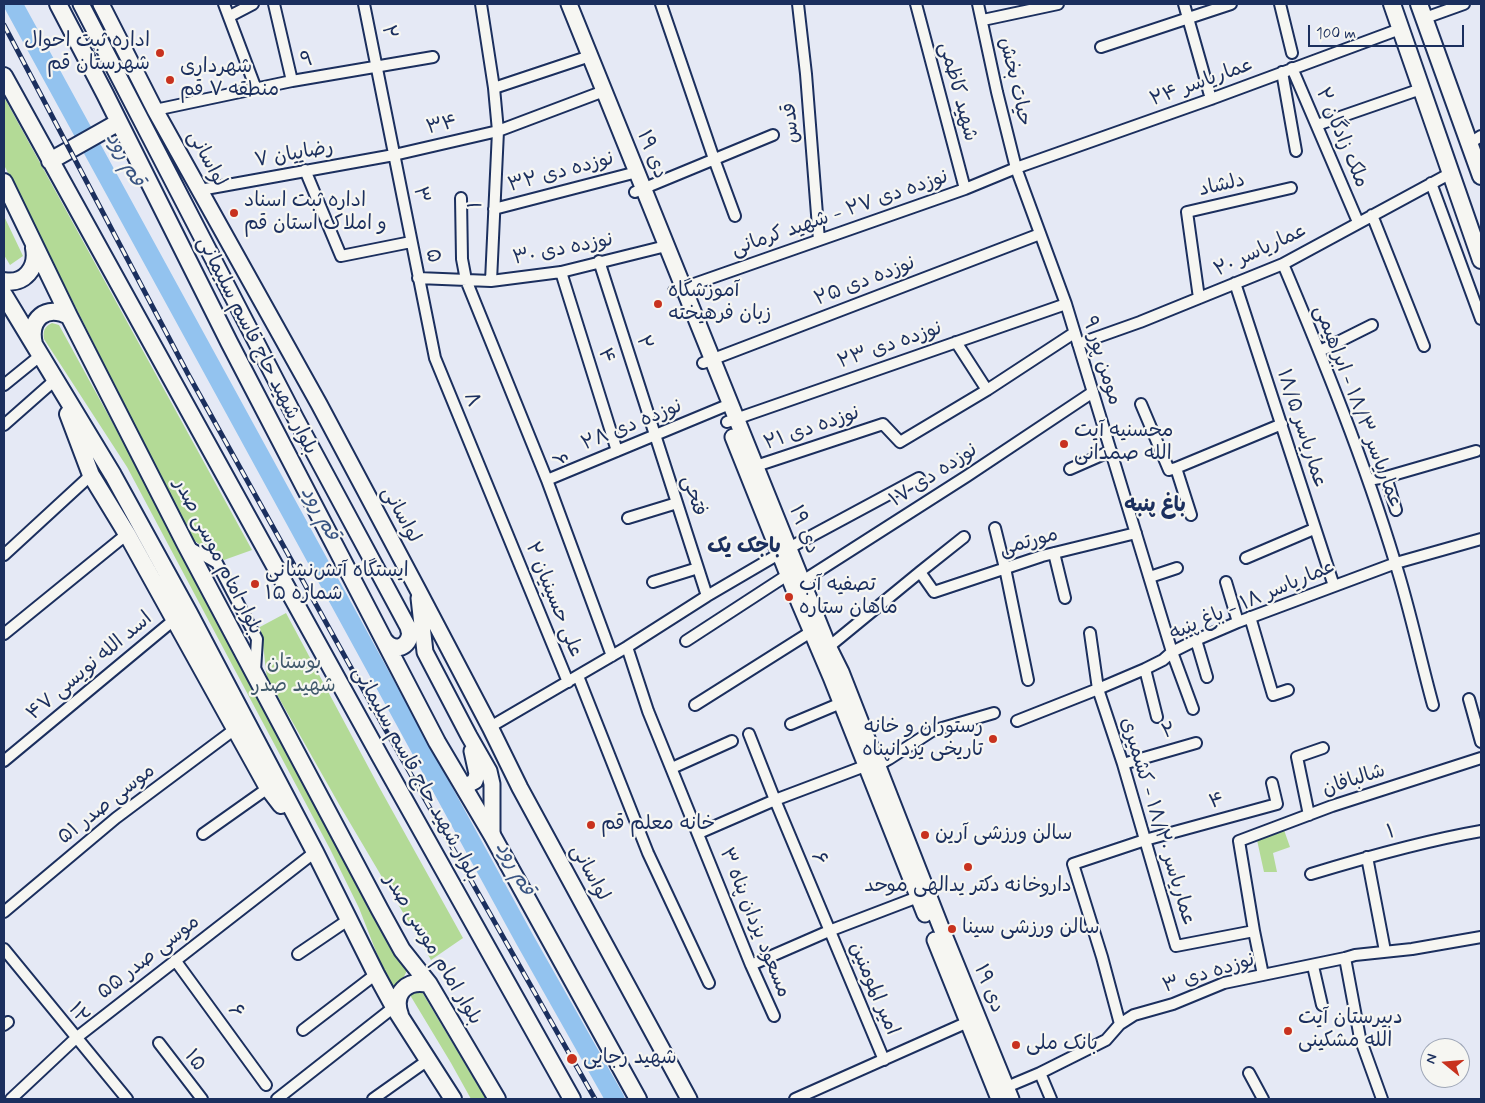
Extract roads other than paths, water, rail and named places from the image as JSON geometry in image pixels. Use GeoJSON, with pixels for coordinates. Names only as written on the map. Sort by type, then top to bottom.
{"type":"FeatureCollection","features":[{"type":"Feature","properties":{"kind":"main road","name":"بلوار شهید حاج قاسم سلیمانی"},"geometry":{"type":"LineString","coordinates":[[58,4],[229,342],[438,742],[492,835],[638,1099]]}},
{"type":"Feature","properties":{"kind":"main road","name":"لواسانی"},"geometry":{"type":"LineString","coordinates":[[81,4],[296,419],[384,580],[408,627],[410,635]]}},
{"type":"Feature","properties":{"kind":"main road","name":"لواسانی"},"geometry":{"type":"LineString","coordinates":[[101,4],[156,110],[319,404],[490,727],[520,788],[689,1099]]}},
{"type":"Feature","properties":{"kind":"main road","name":"۱۹ دی"},"geometry":{"type":"LineString","coordinates":[[563,4],[816,629],[841,703],[940,925],[1003,1094]]}},
{"type":"Feature","properties":{"kind":"main road"},"geometry":{"type":"LineString","coordinates":[[1392,4],[1481,260]]}},
{"type":"Feature","properties":{"kind":"main road"},"geometry":{"type":"LineString","coordinates":[[1422,11],[1475,140],[1481,176]]}},
{"type":"Feature","properties":{"kind":"main road","name":"بلوار شهید حاج قاسم سلیمانی"},"geometry":{"type":"LineString","coordinates":[[4,76],[572,1099]]}},
{"type":"Feature","properties":{"kind":"main road"},"geometry":{"type":"LineString","coordinates":[[50,161],[119,122]]}},
{"type":"Feature","properties":{"kind":"main road","name":"بلوار امام موسی صدر"},"geometry":{"type":"LineString","coordinates":[[4,182],[69,316],[255,677],[402,950],[428,984],[497,1099]]}},
{"type":"Feature","properties":{"kind":"main road"},"geometry":{"type":"LineString","coordinates":[[4,281],[20,280],[28,274],[34,266],[36,256],[34,246]]}},
{"type":"Feature","properties":{"kind":"main road"},"geometry":{"type":"LineString","coordinates":[[4,295],[118,483],[189,613],[376,974],[397,1012],[453,1099]]}},
{"type":"Feature","properties":{"kind":"main road"},"geometry":{"type":"LineString","coordinates":[[38,350],[32,334],[34,324],[40,316],[50,311],[60,312],[69,316]]}},
{"type":"Feature","properties":{"kind":"main road"},"geometry":{"type":"LineString","coordinates":[[55,380],[91,475],[127,534],[268,788],[314,852]]}},
{"type":"Feature","properties":{"kind":"main road"},"geometry":{"type":"LineString","coordinates":[[296,419],[319,404]]}},
{"type":"Feature","properties":{"kind":"main road","name":"۱۹ دی"},"geometry":{"type":"LineString","coordinates":[[732,420],[756,466],[784,551]]}},
{"type":"Feature","properties":{"kind":"main road"},"geometry":{"type":"LineString","coordinates":[[418,590],[425,652],[489,771],[492,784],[492,835]]}},
{"type":"Feature","properties":{"kind":"main road"},"geometry":{"type":"LineString","coordinates":[[384,640],[390,646],[398,648],[405,644],[410,635]]}},
{"type":"Feature","properties":{"kind":"main road","name":"۱۹ دی"},"geometry":{"type":"LineString","coordinates":[[824,650],[841,672],[870,768],[918,897],[974,1020]]}},
{"type":"Feature","properties":{"kind":"main road"},"geometry":{"type":"LineString","coordinates":[[464,787],[475,781],[477,774],[469,736]]}},
{"type":"Feature","properties":{"kind":"main road"},"geometry":{"type":"LineString","coordinates":[[397,1012],[398,998],[402,990],[410,984],[419,982],[428,984]]}},
{"type":"Feature","properties":{"kind":"street"},"geometry":{"type":"LineString","coordinates":[[224,4],[256,89]]}},
{"type":"Feature","properties":{"kind":"street"},"geometry":{"type":"LineString","coordinates":[[230,16],[253,4]]}},
{"type":"Feature","properties":{"kind":"street"},"geometry":{"type":"LineString","coordinates":[[274,4],[292,81]]}},
{"type":"Feature","properties":{"kind":"street","name":"۲"},"geometry":{"type":"LineString","coordinates":[[364,4],[394,155]]}},
{"type":"Feature","properties":{"kind":"street"},"geometry":{"type":"LineString","coordinates":[[481,4],[494,88],[498,131]]}},
{"type":"Feature","properties":{"kind":"street"},"geometry":{"type":"LineString","coordinates":[[662,4],[735,216]]}},
{"type":"Feature","properties":{"kind":"street","name":"قدس"},"geometry":{"type":"LineString","coordinates":[[798,4],[806,74],[819,240]]}},
{"type":"Feature","properties":{"kind":"street","name":"شهید کاظمی"},"geometry":{"type":"LineString","coordinates":[[916,4],[965,189]]}},
{"type":"Feature","properties":{"kind":"street","name":"حیات بخش"},"geometry":{"type":"LineString","coordinates":[[978,4],[1016,168]]}},
{"type":"Feature","properties":{"kind":"street"},"geometry":{"type":"LineString","coordinates":[[983,20],[1058,4]]}},
{"type":"Feature","properties":{"kind":"street"},"geometry":{"type":"LineString","coordinates":[[1184,4],[1212,99]]}},
{"type":"Feature","properties":{"kind":"street"},"geometry":{"type":"LineString","coordinates":[[1101,47],[1231,4]]}},
{"type":"Feature","properties":{"kind":"street"},"geometry":{"type":"LineString","coordinates":[[1280,4],[1292,53]]}},
{"type":"Feature","properties":{"kind":"street"},"geometry":{"type":"LineString","coordinates":[[1422,11],[1464,4]]}},
{"type":"Feature","properties":{"kind":"street","name":"عماریاسر ۲۴"},"geometry":{"type":"LineString","coordinates":[[1016,168],[1212,99],[1400,29]]}},
{"type":"Feature","properties":{"kind":"street","name":"۹"},"geometry":{"type":"LineString","coordinates":[[156,110],[292,81],[434,57]]}},
{"type":"Feature","properties":{"kind":"street"},"geometry":{"type":"LineString","coordinates":[[494,88],[586,58]]}},
{"type":"Feature","properties":{"kind":"street","name":"۲ ملک زادگان"},"geometry":{"type":"LineString","coordinates":[[1292,68],[1358,222]]}},
{"type":"Feature","properties":{"kind":"street"},"geometry":{"type":"LineString","coordinates":[[1282,72],[1296,151]]}},
{"type":"Feature","properties":{"kind":"street"},"geometry":{"type":"LineString","coordinates":[[1317,125],[1421,89]]}},
{"type":"Feature","properties":{"kind":"street","name":"۳۴"},"geometry":{"type":"LineString","coordinates":[[394,155],[498,131],[600,93]]}},
{"type":"Feature","properties":{"kind":"street","name":"۱"},"geometry":{"type":"LineString","coordinates":[[491,281],[498,131]]}},
{"type":"Feature","properties":{"kind":"street"},"geometry":{"type":"LineString","coordinates":[[639,190],[773,135]]}},
{"type":"Feature","properties":{"kind":"street","name":"۷ رضاییان"},"geometry":{"type":"LineString","coordinates":[[200,190],[394,155]]}},
{"type":"Feature","properties":{"kind":"street","name":"۳"},"geometry":{"type":"LineString","coordinates":[[394,155],[411,242]]}},
{"type":"Feature","properties":{"kind":"street","name":"نوزده دی ۲۷ - شهید کرمانی"},"geometry":{"type":"LineString","coordinates":[[679,290],[965,189],[1016,168]]}},
{"type":"Feature","properties":{"kind":"street","name":"مومن پور ۹"},"geometry":{"type":"LineString","coordinates":[[1016,168],[1066,304],[1172,652],[1193,709]]}},
{"type":"Feature","properties":{"kind":"street"},"geometry":{"type":"LineString","coordinates":[[305,170],[341,256],[411,242]]}},
{"type":"Feature","properties":{"kind":"street","name":"نوزده دی ۳۲"},"geometry":{"type":"LineString","coordinates":[[494,209],[632,173]]}},
{"type":"Feature","properties":{"kind":"street","name":"عماریاسر ۲۰"},"geometry":{"type":"LineString","coordinates":[[1078,344],[1140,322],[1282,264],[1450,173]]}},
{"type":"Feature","properties":{"kind":"street"},"geometry":{"type":"LineString","coordinates":[[1431,183],[1481,318]]}},
{"type":"Feature","properties":{"kind":"street","name":"دلشاد"},"geometry":{"type":"LineString","coordinates":[[1199,298],[1187,212],[1291,188]]}},
{"type":"Feature","properties":{"kind":"street","name":"۳"},"geometry":{"type":"LineString","coordinates":[[461,198],[462,259],[466,280]]}},
{"type":"Feature","properties":{"kind":"street"},"geometry":{"type":"LineString","coordinates":[[1372,215],[1424,346]]}},
{"type":"Feature","properties":{"kind":"street","name":"نوزده دی ۲۵"},"geometry":{"type":"LineString","coordinates":[[708,362],[1040,234]]}},
{"type":"Feature","properties":{"kind":"street","name":"۵"},"geometry":{"type":"LineString","coordinates":[[411,242],[418,278]]}},
{"type":"Feature","properties":{"kind":"street","name":"نوزده دی ۳۰"},"geometry":{"type":"LineString","coordinates":[[418,278],[491,281],[560,272],[661,247]]}},
{"type":"Feature","properties":{"kind":"street","name":"۲"},"geometry":{"type":"LineString","coordinates":[[599,261],[654,435]]}},
{"type":"Feature","properties":{"kind":"street","name":"عماریاسر ۱۸/۳ - ابراهیمی"},"geometry":{"type":"LineString","coordinates":[[1282,264],[1320,351],[1368,480],[1396,563],[1433,706]]}},
{"type":"Feature","properties":{"kind":"street","name":"۴"},"geometry":{"type":"LineString","coordinates":[[560,272],[617,451]]}},
{"type":"Feature","properties":{"kind":"street","name":"۸"},"geometry":{"type":"LineString","coordinates":[[418,278],[434,358],[506,531]]}},
{"type":"Feature","properties":{"kind":"street","name":"۶"},"geometry":{"type":"LineString","coordinates":[[466,280],[547,480],[612,656]]}},
{"type":"Feature","properties":{"kind":"street","name":"عماریاسر ۱۸/۵"},"geometry":{"type":"LineString","coordinates":[[1235,283],[1334,586]]}},
{"type":"Feature","properties":{"kind":"street","name":"نوزده دی ۲۳"},"geometry":{"type":"LineString","coordinates":[[732,420],[1066,304]]}},
{"type":"Feature","properties":{"kind":"street"},"geometry":{"type":"LineString","coordinates":[[1320,351],[1372,325]]}},
{"type":"Feature","properties":{"kind":"street"},"geometry":{"type":"LineString","coordinates":[[956,342],[987,390],[1074,332]]}},
{"type":"Feature","properties":{"kind":"street"},"geometry":{"type":"LineString","coordinates":[[4,385],[38,350]]}},
{"type":"Feature","properties":{"kind":"street"},"geometry":{"type":"LineString","coordinates":[[4,425],[55,380]]}},
{"type":"Feature","properties":{"kind":"street","name":"نوزده دی ۲۱"},"geometry":{"type":"LineString","coordinates":[[756,466],[883,424],[900,442],[987,390]]}},
{"type":"Feature","properties":{"kind":"street","name":"نوزده دی ۱۷"},"geometry":{"type":"LineString","coordinates":[[686,641],[795,578],[1002,452],[1093,392]]}},
{"type":"Feature","properties":{"kind":"street"},"geometry":{"type":"LineString","coordinates":[[1141,404],[1169,470],[1282,424]]}},
{"type":"Feature","properties":{"kind":"street","name":"نوزده دی ۲۸"},"geometry":{"type":"LineString","coordinates":[[547,480],[726,406]]}},
{"type":"Feature","properties":{"kind":"street","name":"فتحی"},"geometry":{"type":"LineString","coordinates":[[654,435],[707,596]]}},
{"type":"Feature","properties":{"kind":"street"},"geometry":{"type":"LineString","coordinates":[[1368,480],[1386,477],[1476,450]]}},
{"type":"Feature","properties":{"kind":"street"},"geometry":{"type":"LineString","coordinates":[[1070,469],[1111,452]]}},
{"type":"Feature","properties":{"kind":"street"},"geometry":{"type":"LineString","coordinates":[[1176,468],[1191,516]]}},
{"type":"Feature","properties":{"kind":"street"},"geometry":{"type":"LineString","coordinates":[[4,555],[91,475]]}},
{"type":"Feature","properties":{"kind":"street"},"geometry":{"type":"LineString","coordinates":[[1386,477],[1396,510]]}},
{"type":"Feature","properties":{"kind":"street"},"geometry":{"type":"LineString","coordinates":[[490,727],[612,656],[707,596],[784,551],[919,478]]}},
{"type":"Feature","properties":{"kind":"street"},"geometry":{"type":"LineString","coordinates":[[628,518],[677,503]]}},
{"type":"Feature","properties":{"kind":"street"},"geometry":{"type":"LineString","coordinates":[[995,528],[1028,680]]}},
{"type":"Feature","properties":{"kind":"street"},"geometry":{"type":"LineString","coordinates":[[1246,558],[1314,529]]}},
{"type":"Feature","properties":{"kind":"street","name":"۲ علی حسینیان"},"geometry":{"type":"LineString","coordinates":[[506,531],[568,682]]}},
{"type":"Feature","properties":{"kind":"street","name":"مورتمی"},"geometry":{"type":"LineString","coordinates":[[920,572],[934,592],[1005,568],[1136,533]]}},
{"type":"Feature","properties":{"kind":"street"},"geometry":{"type":"LineString","coordinates":[[4,634],[127,534]]}},
{"type":"Feature","properties":{"kind":"street"},"geometry":{"type":"LineString","coordinates":[[824,650],[964,538]]}},
{"type":"Feature","properties":{"kind":"street","name":"عماریاسر ۱۸ - باغ پنبه"},"geometry":{"type":"LineString","coordinates":[[1017,721],[1146,668],[1196,640],[1238,622],[1396,563],[1481,539]]}},
{"type":"Feature","properties":{"kind":"street"},"geometry":{"type":"LineString","coordinates":[[1054,554],[1065,598]]}},
{"type":"Feature","properties":{"kind":"street"},"geometry":{"type":"LineString","coordinates":[[653,582],[698,568]]}},
{"type":"Feature","properties":{"kind":"street"},"geometry":{"type":"LineString","coordinates":[[1150,577],[1177,568]]}},
{"type":"Feature","properties":{"kind":"street"},"geometry":{"type":"LineString","coordinates":[[1226,582],[1238,622]]}},
{"type":"Feature","properties":{"kind":"street"},"geometry":{"type":"LineString","coordinates":[[1250,618],[1272,695],[1288,690]]}},
{"type":"Feature","properties":{"kind":"street","name":"۴۷ اسد الله نویسی"},"geometry":{"type":"LineString","coordinates":[[4,761],[175,619]]}},
{"type":"Feature","properties":{"kind":"street"},"geometry":{"type":"LineString","coordinates":[[694,705],[816,629]]}},
{"type":"Feature","properties":{"kind":"street","name":"عماریاسر ۱۸/۲۰ - کشمیری"},"geometry":{"type":"LineString","coordinates":[[1090,633],[1098,689],[1123,764],[1176,946],[1254,932]]}},
{"type":"Feature","properties":{"kind":"street"},"geometry":{"type":"LineString","coordinates":[[1196,640],[1207,677]]}},
{"type":"Feature","properties":{"kind":"street","name":"۳ مسعود یزدان پناه"},"geometry":{"type":"LineString","coordinates":[[627,647],[648,711],[751,965],[774,1016]]}},
{"type":"Feature","properties":{"kind":"street"},"geometry":{"type":"LineString","coordinates":[[1146,668],[1157,717]]}},
{"type":"Feature","properties":{"kind":"street"},"geometry":{"type":"LineString","coordinates":[[578,676],[648,853],[709,983]]}},
{"type":"Feature","properties":{"kind":"street"},"geometry":{"type":"LineString","coordinates":[[1469,699],[1481,742]]}},
{"type":"Feature","properties":{"kind":"street"},"geometry":{"type":"LineString","coordinates":[[791,724],[841,703]]}},
{"type":"Feature","properties":{"kind":"street"},"geometry":{"type":"LineString","coordinates":[[699,833],[775,800],[870,768],[932,731],[994,713]]}},
{"type":"Feature","properties":{"kind":"street","name":"موسی صدر ۵۱"},"geometry":{"type":"LineString","coordinates":[[4,912],[116,818],[235,729]]}},
{"type":"Feature","properties":{"kind":"street","name":"۶"},"geometry":{"type":"LineString","coordinates":[[749,734],[829,931]]}},
{"type":"Feature","properties":{"kind":"street"},"geometry":{"type":"LineString","coordinates":[[672,768],[732,741]]}},
{"type":"Feature","properties":{"kind":"street","name":"۲"},"geometry":{"type":"LineString","coordinates":[[1123,764],[1196,743]]}},
{"type":"Feature","properties":{"kind":"street"},"geometry":{"type":"LineString","coordinates":[[1309,815],[1297,757],[1323,748]]}},
{"type":"Feature","properties":{"kind":"street","name":"شالبافان"},"geometry":{"type":"LineString","coordinates":[[1254,932],[1239,841],[1332,806],[1481,758]]}},
{"type":"Feature","properties":{"kind":"street","name":"۴"},"geometry":{"type":"LineString","coordinates":[[1145,840],[1277,804],[1272,783]]}},
{"type":"Feature","properties":{"kind":"street"},"geometry":{"type":"LineString","coordinates":[[203,834],[268,788]]}},
{"type":"Feature","properties":{"kind":"street","name":"۱"},"geometry":{"type":"LineString","coordinates":[[1311,874],[1444,837],[1481,831]]}},
{"type":"Feature","properties":{"kind":"street"},"geometry":{"type":"LineString","coordinates":[[1120,1024],[1102,957],[1073,864],[1145,840]]}},
{"type":"Feature","properties":{"kind":"street","name":"موسی صدر ۵۵"},"geometry":{"type":"LineString","coordinates":[[11,1099],[76,1038],[314,852]]}},
{"type":"Feature","properties":{"kind":"street"},"geometry":{"type":"LineString","coordinates":[[1367,857],[1385,951]]}},
{"type":"Feature","properties":{"kind":"street"},"geometry":{"type":"LineString","coordinates":[[751,965],[829,931],[918,897]]}},
{"type":"Feature","properties":{"kind":"street"},"geometry":{"type":"LineString","coordinates":[[298,954],[348,920]]}},
{"type":"Feature","properties":{"kind":"street","name":"امیر المومنین"},"geometry":{"type":"LineString","coordinates":[[829,931],[884,1060]]}},
{"type":"Feature","properties":{"kind":"street"},"geometry":{"type":"LineString","coordinates":[[1254,932],[1263,975]]}},
{"type":"Feature","properties":{"kind":"street","name":"نوزده دی ۳"},"geometry":{"type":"LineString","coordinates":[[1003,1094],[1106,1040],[1120,1024],[1134,1015],[1173,1004],[1224,983],[1312,966],[1355,955],[1412,949],[1481,936]]}},
{"type":"Feature","properties":{"kind":"street","name":"۱۲"},"geometry":{"type":"LineString","coordinates":[[4,949],[126,1099]]}},
{"type":"Feature","properties":{"kind":"street"},"geometry":{"type":"LineString","coordinates":[[1345,958],[1360,1038],[1382,1099]]}},
{"type":"Feature","properties":{"kind":"street","name":"۶"},"geometry":{"type":"LineString","coordinates":[[175,960],[266,1085]]}},
{"type":"Feature","properties":{"kind":"street"},"geometry":{"type":"LineString","coordinates":[[1312,966],[1322,1005]]}},
{"type":"Feature","properties":{"kind":"street"},"geometry":{"type":"LineString","coordinates":[[302,1030],[376,974]]}},
{"type":"Feature","properties":{"kind":"street"},"geometry":{"type":"LineString","coordinates":[[277,1099],[397,1012]]}},
{"type":"Feature","properties":{"kind":"street"},"geometry":{"type":"LineString","coordinates":[[795,1099],[811,1096],[831,1084],[974,1020]]}},
{"type":"Feature","properties":{"kind":"street","name":"۱۵"},"geometry":{"type":"LineString","coordinates":[[159,1043],[202,1099]]}},
{"type":"Feature","properties":{"kind":"street"},"geometry":{"type":"LineString","coordinates":[[373,1099],[428,1060]]}},
{"type":"Feature","properties":{"kind":"street"},"geometry":{"type":"LineString","coordinates":[[1040,1073],[1051,1099]]}},
{"type":"Feature","properties":{"kind":"street"},"geometry":{"type":"LineString","coordinates":[[1249,1073],[1263,1099]]}},
{"type":"Feature","properties":{"kind":"waterway","name":"قم رود"},"geometry":{"type":"LineString","coordinates":[[13,4],[525,940],[615,1099]]}},
{"type":"Feature","properties":{"kind":"railway"},"geometry":{"type":"LineString","coordinates":[[4,25],[188,374],[384,727],[595,1099]]}},
{"type":"Feature","properties":{"kind":"place","name":"اداره ثبت احوال شهرستان قم"},"geometry":{"type":"Point","coordinates":[160,53]}},
{"type":"Feature","properties":{"kind":"place","name":"شهرداری منطقه ۷ قم"},"geometry":{"type":"Point","coordinates":[170,80]}},
{"type":"Feature","properties":{"kind":"place","name":"اداره ثبت اسناد و املاک استان قم"},"geometry":{"type":"Point","coordinates":[234,213]}},
{"type":"Feature","properties":{"kind":"place","name":"آموزشگاه زبان فرهیخته"},"geometry":{"type":"Point","coordinates":[658,304]}},
{"type":"Feature","properties":{"kind":"place","name":"محسنیه آیت الله صمدانی"},"geometry":{"type":"Point","coordinates":[1064,444]}},
{"type":"Feature","properties":{"kind":"place","name":"ایستگاه آتش‌نشانی شماره ۱۵"},"geometry":{"type":"Point","coordinates":[255,584]}},
{"type":"Feature","properties":{"kind":"place","name":"تصفیه آب ماهان ستاره"},"geometry":{"type":"Point","coordinates":[789,597]}},
{"type":"Feature","properties":{"kind":"place","name":"رستوران و خانه تاریخی یزدانپناه"},"geometry":{"type":"Point","coordinates":[993,739]}},
{"type":"Feature","properties":{"kind":"place","name":"خانه معلم قم"},"geometry":{"type":"Point","coordinates":[591,825]}},
{"type":"Feature","properties":{"kind":"place","name":"سالن ورزشی آرین"},"geometry":{"type":"Point","coordinates":[925,835]}},
{"type":"Feature","properties":{"kind":"place","name":"داروخانه دکتر یدالهی موحد"},"geometry":{"type":"Point","coordinates":[968,867]}},
{"type":"Feature","properties":{"kind":"place","name":"سالن ورزشی سینا"},"geometry":{"type":"Point","coordinates":[952,929]}},
{"type":"Feature","properties":{"kind":"place","name":"دبیرستان آیت الله مشکینی"},"geometry":{"type":"Point","coordinates":[1288,1031]}},
{"type":"Feature","properties":{"kind":"place","name":"بانک ملی"},"geometry":{"type":"Point","coordinates":[1016,1045]}},
{"type":"Feature","properties":{"kind":"place","name":"شهید رجایی"},"geometry":{"type":"Point","coordinates":[572,1059]}},
{"type":"Feature","properties":{"kind":"district","name":"باغ پنبه"},"geometry":{"type":"Point","coordinates":[1155,507]}},
{"type":"Feature","properties":{"kind":"district","name":"باجک یک"},"geometry":{"type":"Point","coordinates":[744,548]}},
{"type":"Feature","properties":{"kind":"park label","name":"بوستان شهید صدر"},"geometry":{"type":"Point","coordinates":[294,676]}}]}
